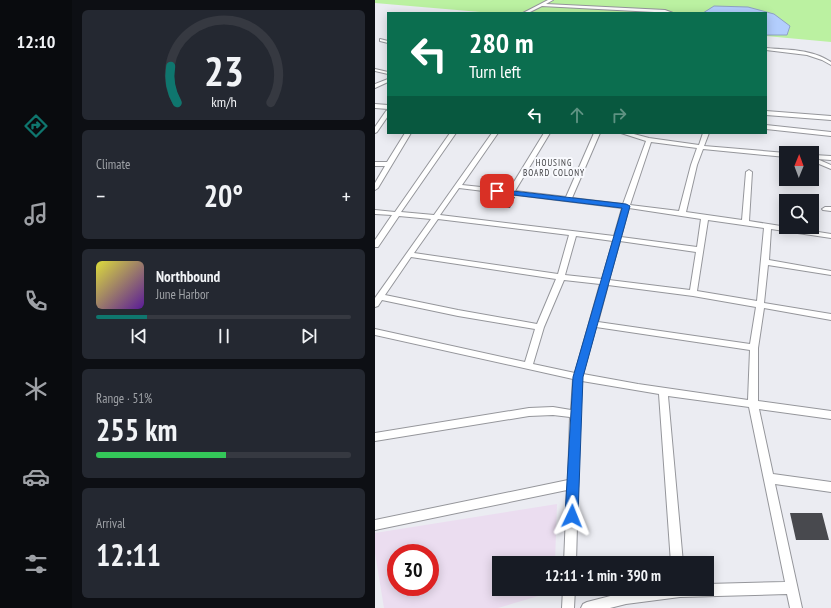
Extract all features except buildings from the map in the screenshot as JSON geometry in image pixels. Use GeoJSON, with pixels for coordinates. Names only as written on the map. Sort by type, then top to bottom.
{"type":"FeatureCollection","features":[{"type":"Feature","properties":{"kind":"street"},"geometry":{"type":"LineString","coordinates":[[527,12],[551,0]]}},
{"type":"Feature","properties":{"kind":"street"},"geometry":{"type":"LineString","coordinates":[[541,5],[642,12]]}},
{"type":"Feature","properties":{"kind":"street"},"geometry":{"type":"LineString","coordinates":[[382,40],[387,42]]}},
{"type":"Feature","properties":{"kind":"street"},"geometry":{"type":"LineString","coordinates":[[767,49],[804,52],[824,59],[831,64]]}},
{"type":"Feature","properties":{"kind":"street"},"geometry":{"type":"LineString","coordinates":[[375,70],[387,73]]}},
{"type":"Feature","properties":{"kind":"street"},"geometry":{"type":"LineString","coordinates":[[375,86],[387,80]]}},
{"type":"Feature","properties":{"kind":"street"},"geometry":{"type":"LineString","coordinates":[[375,106],[387,107]]}},
{"type":"Feature","properties":{"kind":"street"},"geometry":{"type":"LineString","coordinates":[[375,131],[387,113]]}},
{"type":"Feature","properties":{"kind":"street"},"geometry":{"type":"LineString","coordinates":[[767,114],[831,118]]}},
{"type":"Feature","properties":{"kind":"street"},"geometry":{"type":"LineString","coordinates":[[767,128],[831,134]]}},
{"type":"Feature","properties":{"kind":"street"},"geometry":{"type":"LineString","coordinates":[[375,187],[407,134]]}},
{"type":"Feature","properties":{"kind":"street"},"geometry":{"type":"LineString","coordinates":[[375,246],[452,134]]}},
{"type":"Feature","properties":{"kind":"street"},"geometry":{"type":"LineString","coordinates":[[375,304],[494,134]]}},
{"type":"Feature","properties":{"kind":"street"},"geometry":{"type":"LineString","coordinates":[[511,192],[546,134]]}},
{"type":"Feature","properties":{"kind":"street"},"geometry":{"type":"LineString","coordinates":[[568,199],[597,134]]}},
{"type":"Feature","properties":{"kind":"street"},"geometry":{"type":"LineString","coordinates":[[628,134],[649,140],[701,147],[779,153]]}},
{"type":"Feature","properties":{"kind":"street"},"geometry":{"type":"LineString","coordinates":[[682,214],[694,165],[706,134]]}},
{"type":"Feature","properties":{"kind":"street"},"geometry":{"type":"LineString","coordinates":[[570,556],[575,414],[578,377],[618,239],[626,206],[649,140]]}},
{"type":"Feature","properties":{"kind":"street"},"geometry":{"type":"LineString","coordinates":[[819,158],[831,158]]}},
{"type":"Feature","properties":{"kind":"street"},"geometry":{"type":"LineString","coordinates":[[819,161],[831,167]]}},
{"type":"Feature","properties":{"kind":"street"},"geometry":{"type":"LineString","coordinates":[[375,164],[389,164]]}},
{"type":"Feature","properties":{"kind":"street"},"geometry":{"type":"LineString","coordinates":[[745,223],[749,172]]}},
{"type":"Feature","properties":{"kind":"street"},"geometry":{"type":"LineString","coordinates":[[457,186],[626,206],[831,236]]}},
{"type":"Feature","properties":{"kind":"street"},"geometry":{"type":"LineString","coordinates":[[375,212],[436,217],[573,233],[699,250]]}},
{"type":"Feature","properties":{"kind":"street"},"geometry":{"type":"LineString","coordinates":[[693,293],[705,218]]}},
{"type":"Feature","properties":{"kind":"street"},"geometry":{"type":"LineString","coordinates":[[768,226],[761,304],[754,348],[753,404],[796,608]]}},
{"type":"Feature","properties":{"kind":"street"},"geometry":{"type":"LineString","coordinates":[[528,366],[540,327],[561,277],[573,233]]}},
{"type":"Feature","properties":{"kind":"street"},"geometry":{"type":"LineString","coordinates":[[410,255],[561,277],[693,293],[831,317]]}},
{"type":"Feature","properties":{"kind":"street"},"geometry":{"type":"LineString","coordinates":[[765,262],[831,273]]}},
{"type":"Feature","properties":{"kind":"street"},"geometry":{"type":"LineString","coordinates":[[381,297],[458,313],[540,327]]}},
{"type":"Feature","properties":{"kind":"street"},"geometry":{"type":"LineString","coordinates":[[593,324],[754,348]]}},
{"type":"Feature","properties":{"kind":"street"},"geometry":{"type":"LineString","coordinates":[[375,332],[578,377],[663,392],[831,415]]}},
{"type":"Feature","properties":{"kind":"street"},"geometry":{"type":"LineString","coordinates":[[663,392],[676,556]]}},
{"type":"Feature","properties":{"kind":"street"},"geometry":{"type":"LineString","coordinates":[[375,437],[529,412],[553,411],[575,414]]}},
{"type":"Feature","properties":{"kind":"street"},"geometry":{"type":"LineString","coordinates":[[769,478],[831,487]]}},
{"type":"Feature","properties":{"kind":"street"},"geometry":{"type":"LineString","coordinates":[[375,525],[573,484]]}},
{"type":"Feature","properties":{"kind":"street"},"geometry":{"type":"LineString","coordinates":[[714,589],[792,588]]}},
{"type":"Feature","properties":{"kind":"street"},"geometry":{"type":"LineString","coordinates":[[568,608],[569,596]]}},
{"type":"Feature","properties":{"kind":"street"},"geometry":{"type":"LineString","coordinates":[[587,608],[639,596]]}},
{"type":"Feature","properties":{"kind":"shaded area"},"geometry":{"type":"Polygon","coordinates":[[[557,504],[555,556],[492,556],[492,596],[538,596],[498,608],[384,608],[375,553],[375,533],[557,504]]]}},
{"type":"Feature","properties":{"kind":"green space"},"geometry":{"type":"Polygon","coordinates":[[[375,0],[831,0],[831,42],[767,36],[767,12],[480,12],[375,3],[375,0]]]}},
{"type":"Feature","properties":{"kind":"water"},"geometry":{"type":"Polygon","coordinates":[[[714,6],[748,7],[767,12],[705,12],[714,6]]]}},
{"type":"Feature","properties":{"kind":"water"},"geometry":{"type":"Polygon","coordinates":[[[767,12],[774,14],[790,26],[787,35],[767,35],[767,12]]]}},
{"type":"Feature","properties":{"kind":"district","name":"HOUSING BOARD COLONY"},"geometry":{"type":"Point","coordinates":[554,168]}},
{"type":"Feature","properties":{"kind":"route"},"geometry":{"type":"LineString","coordinates":[[497,191],[626,206],[618,239],[578,377],[575,414],[572,516]]}}]}
